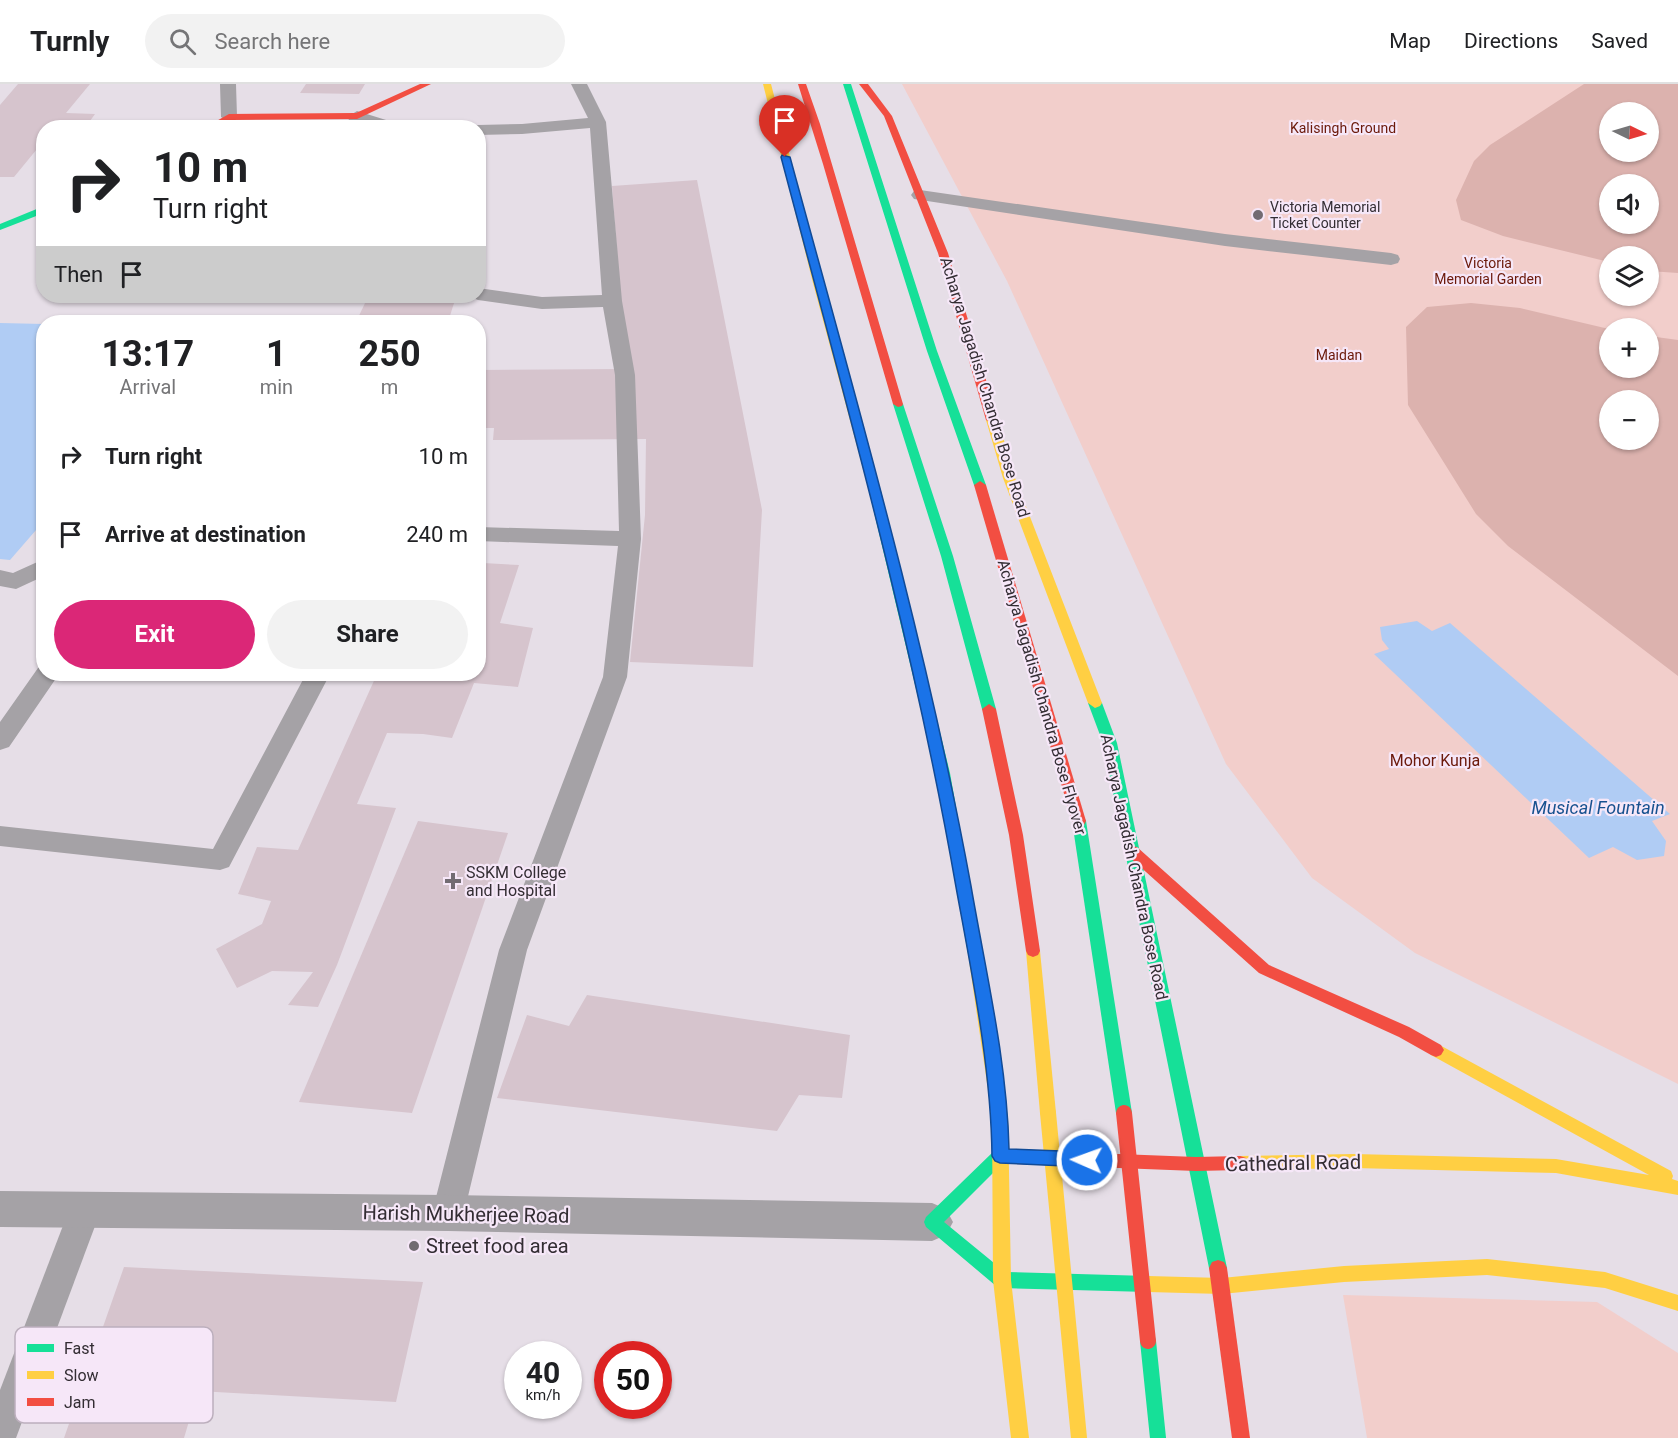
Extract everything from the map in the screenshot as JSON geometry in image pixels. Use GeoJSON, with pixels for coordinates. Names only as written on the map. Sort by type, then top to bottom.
{"type":"FeatureCollection","features":[{"type":"Feature","properties":{"kind":"main road"},"geometry":{"type":"LineString","coordinates":[[361,120],[427,84]]}},
{"type":"Feature","properties":{"kind":"main road"},"geometry":{"type":"LineString","coordinates":[[767,84],[818,283],[882,516],[943,773],[982,991],[1000,1116],[1002,1280],[1020,1438]]}},
{"type":"Feature","properties":{"kind":"main road"},"geometry":{"type":"LineString","coordinates":[[802,84],[852,241],[870,316],[958,596],[1009,795],[1039,985],[1079,1438]]}},
{"type":"Feature","properties":{"kind":"main road","name":"Acharya Jagadish Chandra Bose Flyover"},"geometry":{"type":"LineString","coordinates":[[847,84],[932,351],[973,461],[1080,824],[1124,1113],[1158,1438]]}},
{"type":"Feature","properties":{"kind":"main road","name":"Acharya Jagadish Chandra Bose Road"},"geometry":{"type":"LineString","coordinates":[[863,84],[888,116],[943,253],[1009,478],[1110,743],[1222,1286],[1241,1438]]}},
{"type":"Feature","properties":{"kind":"main road"},"geometry":{"type":"LineString","coordinates":[[223,120],[229,117],[306,120]]}},
{"type":"Feature","properties":{"kind":"main road"},"geometry":{"type":"LineString","coordinates":[[0,227],[36,212]]}},
{"type":"Feature","properties":{"kind":"main road"},"geometry":{"type":"LineString","coordinates":[[1132,851],[1264,969],[1404,1032],[1678,1185]]}},
{"type":"Feature","properties":{"kind":"main road"},"geometry":{"type":"LineString","coordinates":[[1000,1156],[932,1222],[1002,1280],[1222,1286],[1344,1274],[1487,1267],[1605,1280],[1678,1304]]}},
{"type":"Feature","properties":{"kind":"main road","name":"Cathedral Road"},"geometry":{"type":"LineString","coordinates":[[1000,1156],[1196,1164],[1354,1161],[1556,1166],[1678,1185]]}},
{"type":"Feature","properties":{"kind":"street","name":"Harish Mukherjee Road"},"geometry":{"type":"LineString","coordinates":[[0,1209],[448,1213],[932,1222]]}},
{"type":"Feature","properties":{"kind":"lane"},"geometry":{"type":"LineString","coordinates":[[228,84],[229,117]]}},
{"type":"Feature","properties":{"kind":"lane"},"geometry":{"type":"LineString","coordinates":[[448,1213],[513,950],[615,677],[630,539],[625,375],[612,301],[598,122],[579,84]]}},
{"type":"Feature","properties":{"kind":"lane"},"geometry":{"type":"LineString","coordinates":[[486,130],[598,122]]}},
{"type":"Feature","properties":{"kind":"lane"},"geometry":{"type":"LineString","coordinates":[[920,195],[1213,238],[1391,259]]}},
{"type":"Feature","properties":{"kind":"lane"},"geometry":{"type":"LineString","coordinates":[[486,295],[542,303],[612,301]]}},
{"type":"Feature","properties":{"kind":"lane"},"geometry":{"type":"LineString","coordinates":[[486,534],[630,539]]}},
{"type":"Feature","properties":{"kind":"lane"},"geometry":{"type":"LineString","coordinates":[[0,578],[16,581],[36,570]]}},
{"type":"Feature","properties":{"kind":"lane"},"geometry":{"type":"LineString","coordinates":[[0,741],[42,681]]}},
{"type":"Feature","properties":{"kind":"lane"},"geometry":{"type":"LineString","coordinates":[[0,836],[220,860],[314,681]]}},
{"type":"Feature","properties":{"kind":"lane"},"geometry":{"type":"LineString","coordinates":[[41,1327],[85,1210]]}},
{"type":"Feature","properties":{"kind":"lane"},"geometry":{"type":"LineString","coordinates":[[0,1435],[15,1395]]}},
{"type":"Feature","properties":{"kind":"green space","name":"Maidan"},"geometry":{"type":"Polygon","coordinates":[[[902,84],[1678,84],[1678,1084],[1415,953],[1312,878],[1226,764],[1007,281],[902,84]]]}},
{"type":"Feature","properties":{"kind":"green space"},"geometry":{"type":"Polygon","coordinates":[[[1343,1295],[1597,1302],[1678,1353],[1678,1438],[1367,1438],[1343,1295]]]}},
{"type":"Feature","properties":{"kind":"shaded area"},"geometry":{"type":"Polygon","coordinates":[[[1584,84],[1678,84],[1678,273],[1659,272],[1659,246],[1599,246],[1599,260],[1503,236],[1461,220],[1456,200],[1474,161],[1490,145],[1584,84]]]}},
{"type":"Feature","properties":{"kind":"shaded area"},"geometry":{"type":"Polygon","coordinates":[[[1471,303],[1520,308],[1599,327],[1599,378],[1659,378],[1659,337],[1678,340],[1678,676],[1508,546],[1476,514],[1408,405],[1406,327],[1427,307],[1471,303]]]}},
{"type":"Feature","properties":{"kind":"water"},"geometry":{"type":"Polygon","coordinates":[[[0,323],[36,324],[36,530],[10,560],[0,559],[0,323]]]}},
{"type":"Feature","properties":{"kind":"water","name":"Musical Fountain"},"geometry":{"type":"Polygon","coordinates":[[[1417,621],[1432,631],[1450,623],[1670,814],[1652,821],[1666,841],[1664,856],[1637,860],[1613,847],[1589,858],[1374,654],[1389,649],[1382,640],[1380,627],[1417,621]]]}},
{"type":"Feature","properties":{"kind":"building"},"geometry":{"type":"Polygon","coordinates":[[[18,84],[90,84],[66,113],[95,114],[91,120],[36,120],[36,150],[14,177],[0,177],[0,105],[18,84]]]}},
{"type":"Feature","properties":{"kind":"building"},"geometry":{"type":"Polygon","coordinates":[[[306,84],[365,84],[359,94],[300,93],[306,84]]]}},
{"type":"Feature","properties":{"kind":"building"},"geometry":{"type":"Polygon","coordinates":[[[697,180],[762,510],[753,667],[630,662],[645,515],[646,439],[493,440],[494,428],[486,428],[486,370],[626,369],[612,186],[697,180]]]}},
{"type":"Feature","properties":{"kind":"building"},"geometry":{"type":"Polygon","coordinates":[[[365,303],[454,303],[450,315],[359,315],[365,303]]]}},
{"type":"Feature","properties":{"kind":"building"},"geometry":{"type":"Polygon","coordinates":[[[486,563],[519,565],[500,623],[533,628],[518,687],[474,683],[452,738],[387,733],[357,804],[396,808],[337,965],[318,1007],[288,1005],[313,972],[272,971],[237,988],[216,949],[262,924],[271,901],[238,894],[257,847],[298,850],[374,681],[486,681],[486,563]]]}},
{"type":"Feature","properties":{"kind":"building"},"geometry":{"type":"Polygon","coordinates":[[[418,821],[508,833],[412,1113],[299,1102],[418,821]]]}},
{"type":"Feature","properties":{"kind":"building"},"geometry":{"type":"Polygon","coordinates":[[[587,995],[850,1035],[842,1098],[799,1095],[777,1131],[497,1098],[527,1015],[569,1026],[587,995]]]}},
{"type":"Feature","properties":{"kind":"building"},"geometry":{"type":"Polygon","coordinates":[[[124,1267],[423,1282],[396,1402],[213,1392],[213,1327],[103,1327],[124,1267]]]}},
{"type":"Feature","properties":{"kind":"building"},"geometry":{"type":"Polygon","coordinates":[[[69,1423],[188,1423],[184,1438],[64,1438],[69,1423]]]}},
{"type":"Feature","properties":{"kind":"traffic: fast"},"geometry":{"type":"LineString","coordinates":[[847,84],[932,351],[980,485]]}},
{"type":"Feature","properties":{"kind":"traffic: fast"},"geometry":{"type":"LineString","coordinates":[[0,227],[36,212]]}},
{"type":"Feature","properties":{"kind":"traffic: fast"},"geometry":{"type":"LineString","coordinates":[[898,404],[947,556],[989,709]]}},
{"type":"Feature","properties":{"kind":"traffic: fast"},"geometry":{"type":"LineString","coordinates":[[875,491],[943,773],[975,954]]}},
{"type":"Feature","properties":{"kind":"traffic: fast"},"geometry":{"type":"LineString","coordinates":[[1095,703],[1110,743],[1218,1268]]}},
{"type":"Feature","properties":{"kind":"traffic: fast"},"geometry":{"type":"LineString","coordinates":[[1079,821],[1124,1113]]}},
{"type":"Feature","properties":{"kind":"traffic: fast"},"geometry":{"type":"LineString","coordinates":[[1016,1157],[1000,1156],[932,1222],[1002,1280],[1148,1284]]}},
{"type":"Feature","properties":{"kind":"traffic: fast"},"geometry":{"type":"LineString","coordinates":[[1148,1341],[1158,1438]]}},
{"type":"Feature","properties":{"kind":"traffic: slow"},"geometry":{"type":"LineString","coordinates":[[767,84],[875,491]]}},
{"type":"Feature","properties":{"kind":"traffic: slow"},"geometry":{"type":"LineString","coordinates":[[992,420],[1009,478],[1095,703]]}},
{"type":"Feature","properties":{"kind":"traffic: slow"},"geometry":{"type":"LineString","coordinates":[[1033,951],[1048,1113]]}},
{"type":"Feature","properties":{"kind":"traffic: slow"},"geometry":{"type":"LineString","coordinates":[[975,954],[1000,1117],[1002,1280],[1020,1438]]}},
{"type":"Feature","properties":{"kind":"traffic: slow"},"geometry":{"type":"LineString","coordinates":[[1436,1050],[1665,1176]]}},
{"type":"Feature","properties":{"kind":"traffic: slow"},"geometry":{"type":"LineString","coordinates":[[1048,1113],[1079,1438]]}},
{"type":"Feature","properties":{"kind":"traffic: slow"},"geometry":{"type":"LineString","coordinates":[[1240,1163],[1354,1161],[1556,1166],[1678,1188]]}},
{"type":"Feature","properties":{"kind":"traffic: slow"},"geometry":{"type":"LineString","coordinates":[[1148,1284],[1222,1286],[1344,1274],[1487,1267],[1605,1280],[1678,1303]]}},
{"type":"Feature","properties":{"kind":"traffic: jam"},"geometry":{"type":"LineString","coordinates":[[223,120],[229,117],[357,116],[427,84]]}},
{"type":"Feature","properties":{"kind":"traffic: jam"},"geometry":{"type":"LineString","coordinates":[[802,84],[828,164],[898,404]]}},
{"type":"Feature","properties":{"kind":"traffic: jam"},"geometry":{"type":"LineString","coordinates":[[863,84],[888,116],[943,253],[992,420]]}},
{"type":"Feature","properties":{"kind":"traffic: jam"},"geometry":{"type":"LineString","coordinates":[[980,485],[1079,821]]}},
{"type":"Feature","properties":{"kind":"traffic: jam"},"geometry":{"type":"LineString","coordinates":[[989,709],[1016,835],[1033,951]]}},
{"type":"Feature","properties":{"kind":"traffic: jam"},"geometry":{"type":"LineString","coordinates":[[1132,851],[1264,969],[1404,1032],[1436,1050]]}},
{"type":"Feature","properties":{"kind":"traffic: jam"},"geometry":{"type":"LineString","coordinates":[[1124,1113],[1148,1341]]}},
{"type":"Feature","properties":{"kind":"traffic: jam"},"geometry":{"type":"LineString","coordinates":[[1016,1157],[1196,1164],[1240,1163]]}},
{"type":"Feature","properties":{"kind":"traffic: jam"},"geometry":{"type":"LineString","coordinates":[[1218,1268],[1241,1438]]}},
{"type":"Feature","properties":{"kind":"place","name":"Victoria Memorial Ticket Counter"},"geometry":{"type":"Point","coordinates":[1258,215]}},
{"type":"Feature","properties":{"kind":"place","name":"SSKM College and Hospital"},"geometry":{"type":"Point","coordinates":[453,881]}},
{"type":"Feature","properties":{"kind":"place","name":"Street food area"},"geometry":{"type":"Point","coordinates":[414,1246]}},
{"type":"Feature","properties":{"kind":"route"},"geometry":{"type":"LineString","coordinates":[[785,157],[882,516],[943,773],[982,991],[1000,1116],[1000,1156],[1087,1160]]}},
{"type":"Feature","properties":{"kind":"park label","name":"Kalisingh Ground"},"geometry":{"type":"Point","coordinates":[1343,128]}},
{"type":"Feature","properties":{"kind":"park label","name":"Victoria Memorial Garden"},"geometry":{"type":"Point","coordinates":[1488,272]}},
{"type":"Feature","properties":{"kind":"park label","name":"Mohor Kunja"},"geometry":{"type":"Point","coordinates":[1435,760]}}]}
